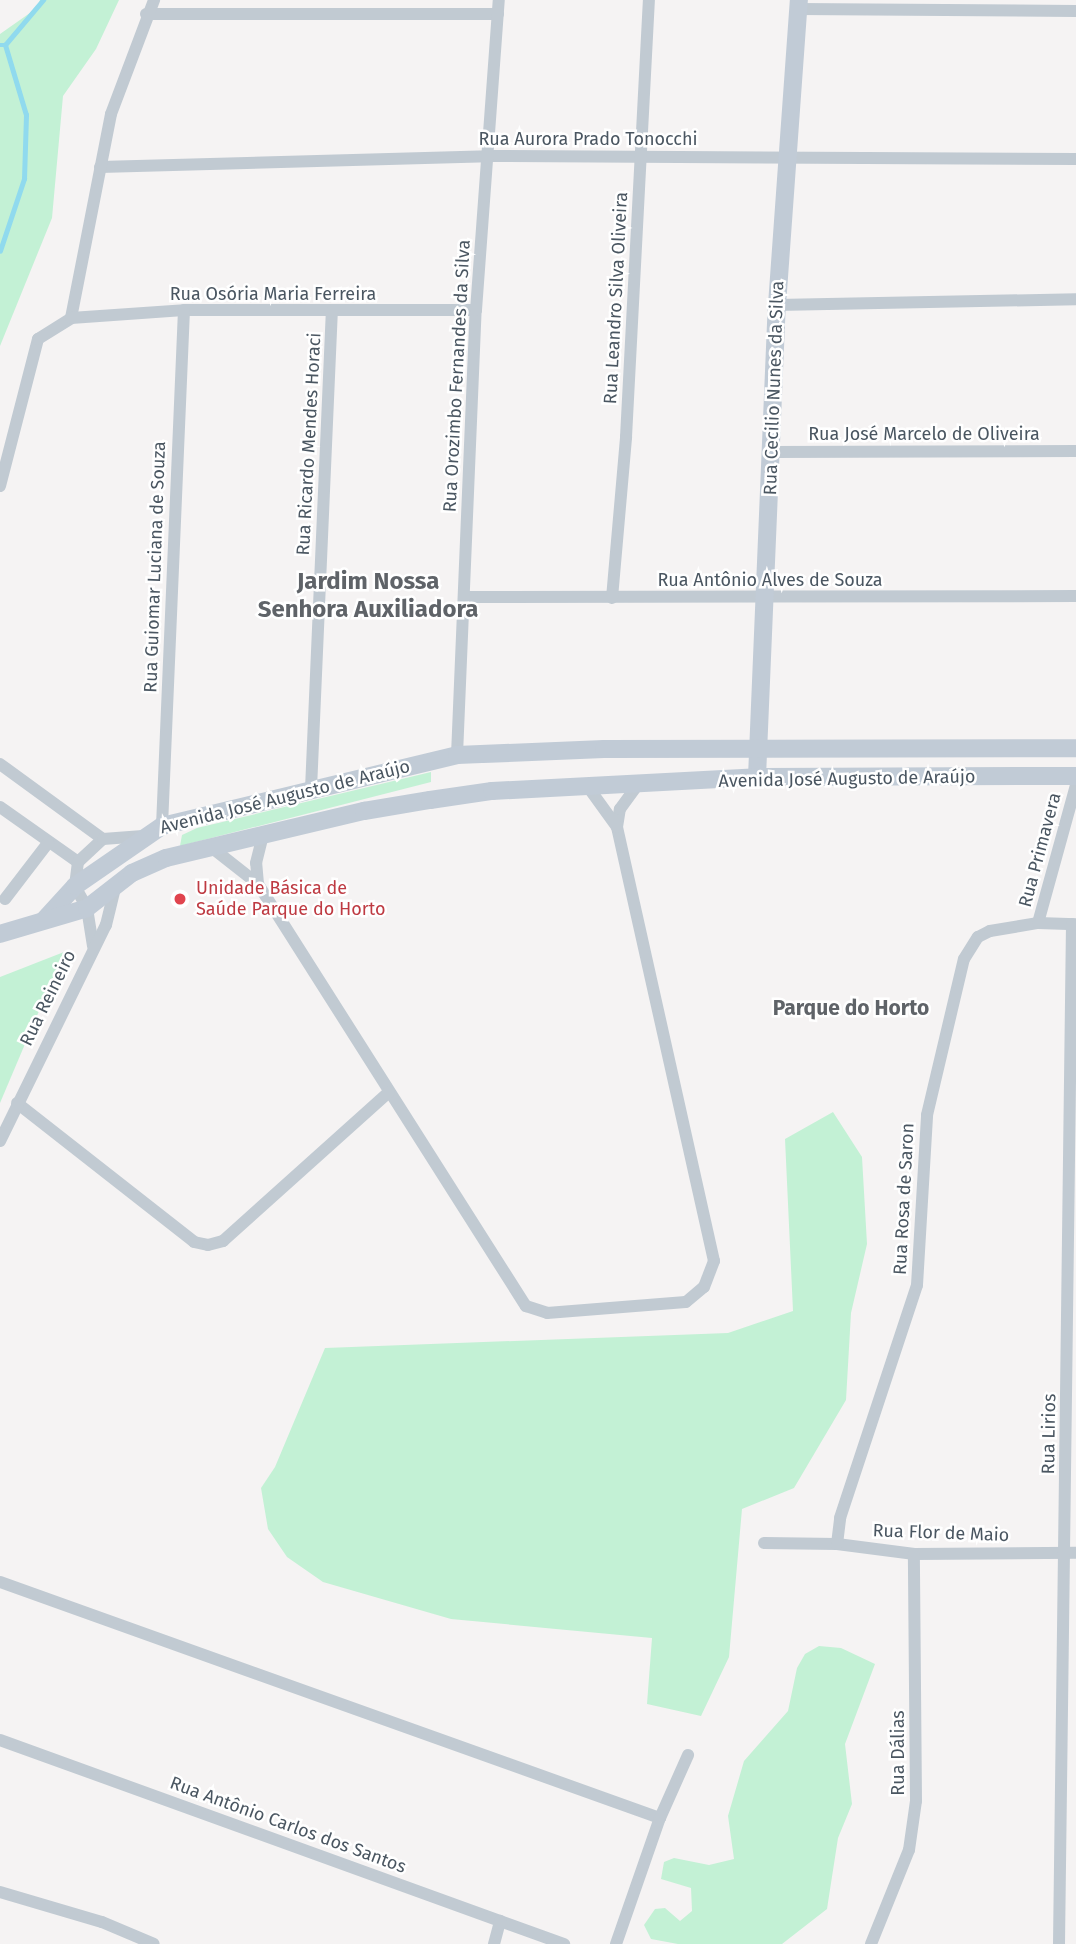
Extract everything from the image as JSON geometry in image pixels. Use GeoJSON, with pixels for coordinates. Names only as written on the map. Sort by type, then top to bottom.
{"type":"FeatureCollection","features":[{"type":"Feature","properties":{"kind":"street"},"geometry":{"type":"LineString","coordinates":[[0,486],[38,339],[71,318],[111,114],[146,14],[154,0]]}},
{"type":"Feature","properties":{"kind":"street","name":"Rua Orozimbo Fernandes da Silva"},"geometry":{"type":"LineString","coordinates":[[457,755],[476,310],[499,0]]}},
{"type":"Feature","properties":{"kind":"street","name":"Rua Leandro Silva Oliveira"},"geometry":{"type":"LineString","coordinates":[[612,598],[649,0]]}},
{"type":"Feature","properties":{"kind":"street"},"geometry":{"type":"LineString","coordinates":[[798,4],[1076,11]]}},
{"type":"Feature","properties":{"kind":"street","name":"Rua Cecilio Nunes da Silva"},"geometry":{"type":"LineString","coordinates":[[757,774],[762,598],[772,452],[777,305],[798,4]]}},
{"type":"Feature","properties":{"kind":"street"},"geometry":{"type":"LineString","coordinates":[[146,14],[498,15]]}},
{"type":"Feature","properties":{"kind":"street","name":"Rua Aurora Prado Tonocchi"},"geometry":{"type":"LineString","coordinates":[[100,167],[488,156],[1076,159]]}},
{"type":"Feature","properties":{"kind":"street"},"geometry":{"type":"LineString","coordinates":[[777,305],[1076,299]]}},
{"type":"Feature","properties":{"kind":"street","name":"Rua Osória Maria Ferreira"},"geometry":{"type":"LineString","coordinates":[[71,318],[184,310],[476,310]]}},
{"type":"Feature","properties":{"kind":"street","name":"Rua Guiomar Luciana de Souza"},"geometry":{"type":"LineString","coordinates":[[162,826],[184,310]]}},
{"type":"Feature","properties":{"kind":"street","name":"Rua Ricardo Mendes Horaci"},"geometry":{"type":"LineString","coordinates":[[311,789],[332,312]]}},
{"type":"Feature","properties":{"kind":"street","name":"Rua José Marcelo de Oliveira"},"geometry":{"type":"LineString","coordinates":[[772,452],[1076,451]]}},
{"type":"Feature","properties":{"kind":"street","name":"Rua Antônio Alves de Souza"},"geometry":{"type":"LineString","coordinates":[[464,597],[1076,596]]}},
{"type":"Feature","properties":{"kind":"street","name":"Avenida José Augusto de Araújo"},"geometry":{"type":"LineString","coordinates":[[41,923],[75,886],[143,836],[162,826],[457,755],[759,749],[1076,748]]}},
{"type":"Feature","properties":{"kind":"street"},"geometry":{"type":"LineString","coordinates":[[0,764],[103,839]]}},
{"type":"Feature","properties":{"kind":"street","name":"Avenida José Augusto de Araújo"},"geometry":{"type":"LineString","coordinates":[[41,923],[86,908],[116,883],[166,858],[262,834],[430,800],[757,774],[1076,776]]}},
{"type":"Feature","properties":{"kind":"street"},"geometry":{"type":"LineString","coordinates":[[211,847],[258,884],[526,1306],[547,1313],[686,1302],[697,1297],[710,1277],[714,1261],[617,827],[620,809],[638,784]]}},
{"type":"Feature","properties":{"kind":"street","name":"Rua Primavera"},"geometry":{"type":"LineString","coordinates":[[1038,923],[1076,785]]}},
{"type":"Feature","properties":{"kind":"street"},"geometry":{"type":"LineString","coordinates":[[588,787],[617,827]]}},
{"type":"Feature","properties":{"kind":"street"},"geometry":{"type":"LineString","coordinates":[[0,807],[78,862]]}},
{"type":"Feature","properties":{"kind":"street"},"geometry":{"type":"LineString","coordinates":[[258,884],[256,863],[262,834]]}},
{"type":"Feature","properties":{"kind":"street"},"geometry":{"type":"LineString","coordinates":[[75,886],[78,862],[103,839],[143,836]]}},
{"type":"Feature","properties":{"kind":"street"},"geometry":{"type":"LineString","coordinates":[[5,899],[48,843]]}},
{"type":"Feature","properties":{"kind":"street","name":"Rua Reineiro"},"geometry":{"type":"LineString","coordinates":[[0,1141],[93,946],[106,925],[116,883]]}},
{"type":"Feature","properties":{"kind":"street","name":"Rua Reineiro"},"geometry":{"type":"LineString","coordinates":[[75,886],[86,908],[93,946]]}},
{"type":"Feature","properties":{"kind":"street"},"geometry":{"type":"LineString","coordinates":[[0,934],[41,923]]}},
{"type":"Feature","properties":{"kind":"street"},"geometry":{"type":"LineString","coordinates":[[1038,923],[1074,924]]}},
{"type":"Feature","properties":{"kind":"street","name":"Rua Rosa de Saron"},"geometry":{"type":"LineString","coordinates":[[837,1544],[840,1518],[917,1285],[927,1115],[937,1060],[964,959],[978,937],[1038,923]]}},
{"type":"Feature","properties":{"kind":"street","name":"Rua Lirios"},"geometry":{"type":"LineString","coordinates":[[1059,1944],[1071,1553],[1074,924]]}},
{"type":"Feature","properties":{"kind":"street"},"geometry":{"type":"LineString","coordinates":[[16,1103],[194,1242],[208,1245],[223,1241],[389,1092]]}},
{"type":"Feature","properties":{"kind":"street","name":"Rua Flor de Maio"},"geometry":{"type":"LineString","coordinates":[[764,1543],[837,1544],[914,1554],[1071,1553]]}},
{"type":"Feature","properties":{"kind":"street","name":"Rua Dálias"},"geometry":{"type":"LineString","coordinates":[[871,1944],[909,1850],[916,1801],[914,1554]]}},
{"type":"Feature","properties":{"kind":"street"},"geometry":{"type":"LineString","coordinates":[[0,1581],[660,1818]]}},
{"type":"Feature","properties":{"kind":"street","name":"Rua Antônio Carlos dos Santos"},"geometry":{"type":"LineString","coordinates":[[0,1740],[564,1944]]}},
{"type":"Feature","properties":{"kind":"street"},"geometry":{"type":"LineString","coordinates":[[616,1944],[660,1818],[688,1755]]}},
{"type":"Feature","properties":{"kind":"street"},"geometry":{"type":"LineString","coordinates":[[0,1892],[102,1922],[154,1944]]}},
{"type":"Feature","properties":{"kind":"street"},"geometry":{"type":"LineString","coordinates":[[494,1944],[500,1921]]}},
{"type":"Feature","properties":{"kind":"green space"},"geometry":{"type":"Polygon","coordinates":[[[40,0],[119,0],[96,49],[63,96],[52,218],[0,346],[0,34],[37,8],[40,0]]]}},
{"type":"Feature","properties":{"kind":"green space"},"geometry":{"type":"Polygon","coordinates":[[[431,772],[431,782],[180,846],[182,835],[197,828],[431,772]]]}},
{"type":"Feature","properties":{"kind":"green space"},"geometry":{"type":"Polygon","coordinates":[[[64,952],[0,1103],[0,977],[64,952]]]}},
{"type":"Feature","properties":{"kind":"green space"},"geometry":{"type":"Polygon","coordinates":[[[833,1112],[862,1157],[867,1244],[851,1313],[846,1400],[794,1488],[742,1509],[729,1657],[701,1716],[647,1704],[652,1638],[451,1619],[323,1582],[287,1557],[268,1529],[261,1488],[275,1467],[325,1348],[728,1333],[793,1311],[785,1139],[833,1112]]]}},
{"type":"Feature","properties":{"kind":"green space"},"geometry":{"type":"Polygon","coordinates":[[[819,1646],[841,1648],[875,1664],[845,1744],[852,1804],[838,1838],[827,1909],[782,1944],[678,1944],[651,1939],[644,1925],[655,1909],[665,1908],[680,1921],[692,1911],[691,1888],[661,1879],[664,1862],[674,1858],[709,1865],[734,1859],[728,1816],[744,1761],[788,1711],[797,1668],[805,1654],[819,1646]]]}},
{"type":"Feature","properties":{"kind":"waterway"},"geometry":{"type":"LineString","coordinates":[[0,45],[5,45],[43,0]]}},
{"type":"Feature","properties":{"kind":"waterway"},"geometry":{"type":"LineString","coordinates":[[0,251],[24,179],[26,115],[5,45]]}},
{"type":"Feature","properties":{"kind":"place","name":"Unidade Básica de Saúde Parque do Horto"},"geometry":{"type":"Point","coordinates":[180,899]}},
{"type":"Feature","properties":{"kind":"district","name":"Jardim Nossa Senhora Auxiliadora"},"geometry":{"type":"Point","coordinates":[368,596]}},
{"type":"Feature","properties":{"kind":"district","name":"Parque do Horto"},"geometry":{"type":"Point","coordinates":[851,1008]}}]}
